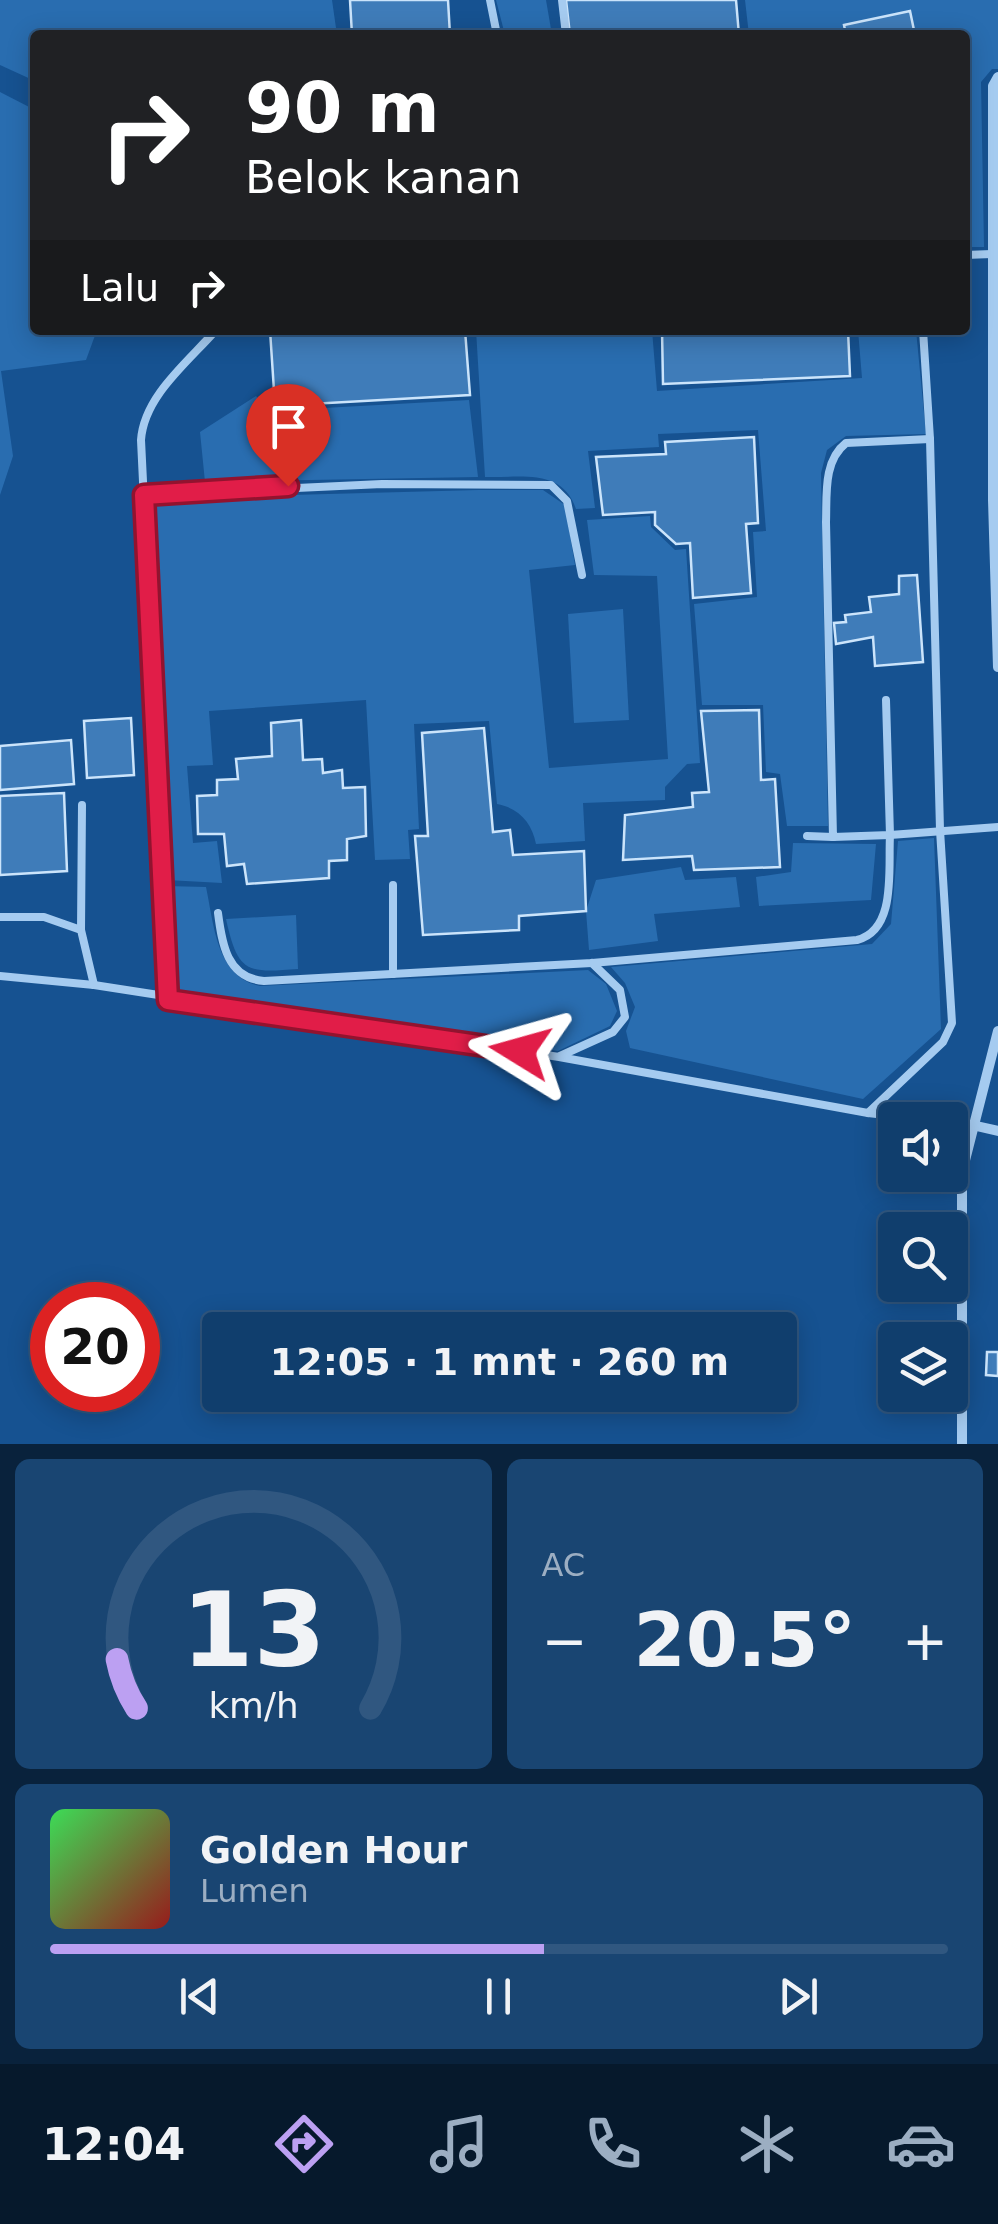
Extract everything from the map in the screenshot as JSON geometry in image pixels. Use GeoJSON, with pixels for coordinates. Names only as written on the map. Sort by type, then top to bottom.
{"type":"FeatureCollection","features":[{"type":"Feature","properties":{"kind":"street"},"geometry":{"type":"LineString","coordinates":[[998,78],[993,86],[992,254],[998,667]]}},
{"type":"Feature","properties":{"kind":"street"},"geometry":{"type":"LineString","coordinates":[[962,1444],[960,1214],[972,1125],[998,1031]]}},
{"type":"Feature","properties":{"kind":"street"},"geometry":{"type":"LineString","coordinates":[[972,1125],[998,1131]]}},
{"type":"Feature","properties":{"kind":"lane"},"geometry":{"type":"LineString","coordinates":[[490,0],[496,30]]}},
{"type":"Feature","properties":{"kind":"lane"},"geometry":{"type":"LineString","coordinates":[[562,0],[565,30]]}},
{"type":"Feature","properties":{"kind":"lane"},"geometry":{"type":"LineString","coordinates":[[970,255],[992,254]]}},
{"type":"Feature","properties":{"kind":"lane"},"geometry":{"type":"LineString","coordinates":[[168,1000],[140,449],[146,413],[212,335]]}},
{"type":"Feature","properties":{"kind":"lane"},"geometry":{"type":"LineString","coordinates":[[868,1113],[950,1029],[923,335]]}},
{"type":"Feature","properties":{"kind":"lane"},"geometry":{"type":"LineString","coordinates":[[833,836],[826,522],[829,470],[833,457],[846,443],[930,440]]}},
{"type":"Feature","properties":{"kind":"lane"},"geometry":{"type":"LineString","coordinates":[[144,495],[364,484],[551,485],[567,501],[582,575]]}},
{"type":"Feature","properties":{"kind":"lane"},"geometry":{"type":"LineString","coordinates":[[218,913],[228,957],[251,980],[592,963],[865,938],[884,920],[890,835],[886,700]]}},
{"type":"Feature","properties":{"kind":"lane"},"geometry":{"type":"LineString","coordinates":[[82,805],[81,930],[94,985]]}},
{"type":"Feature","properties":{"kind":"lane"},"geometry":{"type":"LineString","coordinates":[[807,836],[998,827]]}},
{"type":"Feature","properties":{"kind":"lane"},"geometry":{"type":"LineString","coordinates":[[393,885],[394,974]]}},
{"type":"Feature","properties":{"kind":"lane"},"geometry":{"type":"LineString","coordinates":[[0,917],[44,918],[81,930]]}},
{"type":"Feature","properties":{"kind":"lane"},"geometry":{"type":"LineString","coordinates":[[560,1056],[613,1032],[625,1017],[620,990],[592,963]]}},
{"type":"Feature","properties":{"kind":"lane"},"geometry":{"type":"LineString","coordinates":[[0,976],[94,985],[168,1000],[560,1056],[878,1114]]}},
{"type":"Feature","properties":{"kind":"lane"},"geometry":{"type":"LineString","coordinates":[[968,1124],[972,1125]]}},
{"type":"Feature","properties":{"kind":"shaded area"},"geometry":{"type":"Polygon","coordinates":[[[0,0],[332,0],[336,30],[30,30],[30,79],[0,65],[0,0]]]}},
{"type":"Feature","properties":{"kind":"shaded area"},"geometry":{"type":"Polygon","coordinates":[[[496,0],[546,0],[551,30],[504,30],[496,0]]]}},
{"type":"Feature","properties":{"kind":"shaded area"},"geometry":{"type":"Polygon","coordinates":[[[745,0],[998,0],[998,69],[992,69],[981,82],[984,247],[970,247],[970,30],[748,30],[745,0]]]}},
{"type":"Feature","properties":{"kind":"shaded area"},"geometry":{"type":"Polygon","coordinates":[[[0,92],[30,107],[30,335],[95,335],[86,360],[1,371],[13,456],[0,495],[0,92]]]}},
{"type":"Feature","properties":{"kind":"shaded area"},"geometry":{"type":"Polygon","coordinates":[[[476,335],[652,335],[657,391],[862,378],[858,335],[916,335],[926,434],[846,436],[827,450],[821,473],[828,826],[787,826],[780,774],[766,772],[763,705],[702,705],[694,604],[757,597],[753,532],[766,531],[758,430],[658,434],[659,447],[588,451],[595,508],[576,509],[570,496],[551,481],[485,477],[476,335]]]}},
{"type":"Feature","properties":{"kind":"shaded area"},"geometry":{"type":"Polygon","coordinates":[[[256,396],[269,411],[469,400],[478,477],[205,482],[200,432],[256,396]]]}},
{"type":"Feature","properties":{"kind":"shaded area"},"geometry":{"type":"Polygon","coordinates":[[[543,490],[565,505],[575,565],[529,570],[549,768],[668,759],[657,576],[594,575],[587,520],[650,516],[651,527],[675,550],[686,549],[700,763],[687,764],[665,787],[665,800],[583,803],[585,841],[536,844],[523,818],[497,804],[489,721],[414,724],[419,829],[408,830],[410,859],[375,860],[366,700],[209,711],[213,765],[187,766],[193,843],[217,841],[222,883],[167,880],[153,505],[252,496],[543,490]]]}},
{"type":"Feature","properties":{"kind":"shaded area"},"geometry":{"type":"Polygon","coordinates":[[[623,609],[629,720],[574,723],[568,614],[623,609]]]}},
{"type":"Feature","properties":{"kind":"shaded area"},"geometry":{"type":"Polygon","coordinates":[[[934,838],[941,1029],[863,1099],[630,1048],[626,1031],[635,1007],[625,983],[611,967],[872,944],[891,924],[898,841],[934,838]]]}},
{"type":"Feature","properties":{"kind":"shaded area"},"geometry":{"type":"Polygon","coordinates":[[[793,843],[876,844],[871,900],[759,906],[756,877],[791,872],[793,843]]]}},
{"type":"Feature","properties":{"kind":"shaded area"},"geometry":{"type":"Polygon","coordinates":[[[681,867],[685,880],[736,877],[740,907],[654,914],[658,941],[589,950],[586,911],[596,880],[681,867]]]}},
{"type":"Feature","properties":{"kind":"shaded area"},"geometry":{"type":"Polygon","coordinates":[[[165,886],[206,887],[215,932],[226,960],[245,981],[260,986],[588,970],[606,984],[617,1011],[610,1026],[558,1051],[177,992],[165,886]]]}},
{"type":"Feature","properties":{"kind":"shaded area"},"geometry":{"type":"Polygon","coordinates":[[[296,915],[298,969],[256,969],[240,960],[226,919],[296,915]]]}},
{"type":"Feature","properties":{"kind":"building"},"geometry":{"type":"Polygon","coordinates":[[[350,0],[448,0],[450,30],[352,30],[350,0]]]}},
{"type":"Feature","properties":{"kind":"building"},"geometry":{"type":"Polygon","coordinates":[[[566,0],[736,0],[739,30],[569,30],[566,0]]]}},
{"type":"Feature","properties":{"kind":"building"},"geometry":{"type":"Polygon","coordinates":[[[910,11],[914,30],[845,30],[844,25],[910,11]]]}},
{"type":"Feature","properties":{"kind":"building"},"geometry":{"type":"Polygon","coordinates":[[[270,335],[465,335],[470,395],[275,406],[270,335]]]}},
{"type":"Feature","properties":{"kind":"building"},"geometry":{"type":"Polygon","coordinates":[[[662,335],[848,335],[850,376],[663,384],[662,335]]]}},
{"type":"Feature","properties":{"kind":"building"},"geometry":{"type":"Polygon","coordinates":[[[754,437],[758,523],[746,524],[751,593],[693,598],[690,543],[676,544],[655,525],[655,512],[603,515],[596,457],[666,454],[665,442],[754,437]]]}},
{"type":"Feature","properties":{"kind":"building"},"geometry":{"type":"Polygon","coordinates":[[[917,575],[923,662],[875,666],[873,637],[836,644],[834,623],[846,622],[845,615],[871,612],[869,597],[899,594],[899,576],[917,575]]]}},
{"type":"Feature","properties":{"kind":"building"},"geometry":{"type":"Polygon","coordinates":[[[759,710],[761,780],[775,779],[780,867],[694,870],[692,856],[623,860],[625,815],[693,807],[692,793],[709,792],[701,711],[759,710]]]}},
{"type":"Feature","properties":{"kind":"building"},"geometry":{"type":"Polygon","coordinates":[[[131,718],[134,775],[87,778],[84,721],[131,718]]]}},
{"type":"Feature","properties":{"kind":"building"},"geometry":{"type":"Polygon","coordinates":[[[301,720],[303,760],[322,759],[323,773],[342,770],[343,788],[365,787],[366,836],[347,839],[347,860],[329,861],[329,878],[247,884],[244,864],[227,866],[224,834],[198,834],[197,796],[217,795],[217,780],[238,779],[236,759],[272,756],[271,723],[301,720]]]}},
{"type":"Feature","properties":{"kind":"building"},"geometry":{"type":"Polygon","coordinates":[[[484,728],[493,832],[510,830],[513,855],[584,851],[586,911],[519,916],[519,930],[423,935],[415,836],[428,836],[422,733],[484,728]]]}},
{"type":"Feature","properties":{"kind":"building"},"geometry":{"type":"Polygon","coordinates":[[[71,740],[74,784],[0,790],[0,746],[71,740]]]}},
{"type":"Feature","properties":{"kind":"building"},"geometry":{"type":"Polygon","coordinates":[[[64,793],[67,871],[0,875],[0,796],[64,793]]]}},
{"type":"Feature","properties":{"kind":"building"},"geometry":{"type":"Polygon","coordinates":[[[987,1352],[998,1352],[998,1376],[986,1375],[987,1352]]]}},
{"type":"Feature","properties":{"kind":"route"},"geometry":{"type":"LineString","coordinates":[[288,486],[144,495],[168,1000],[520,1051]]}}]}
